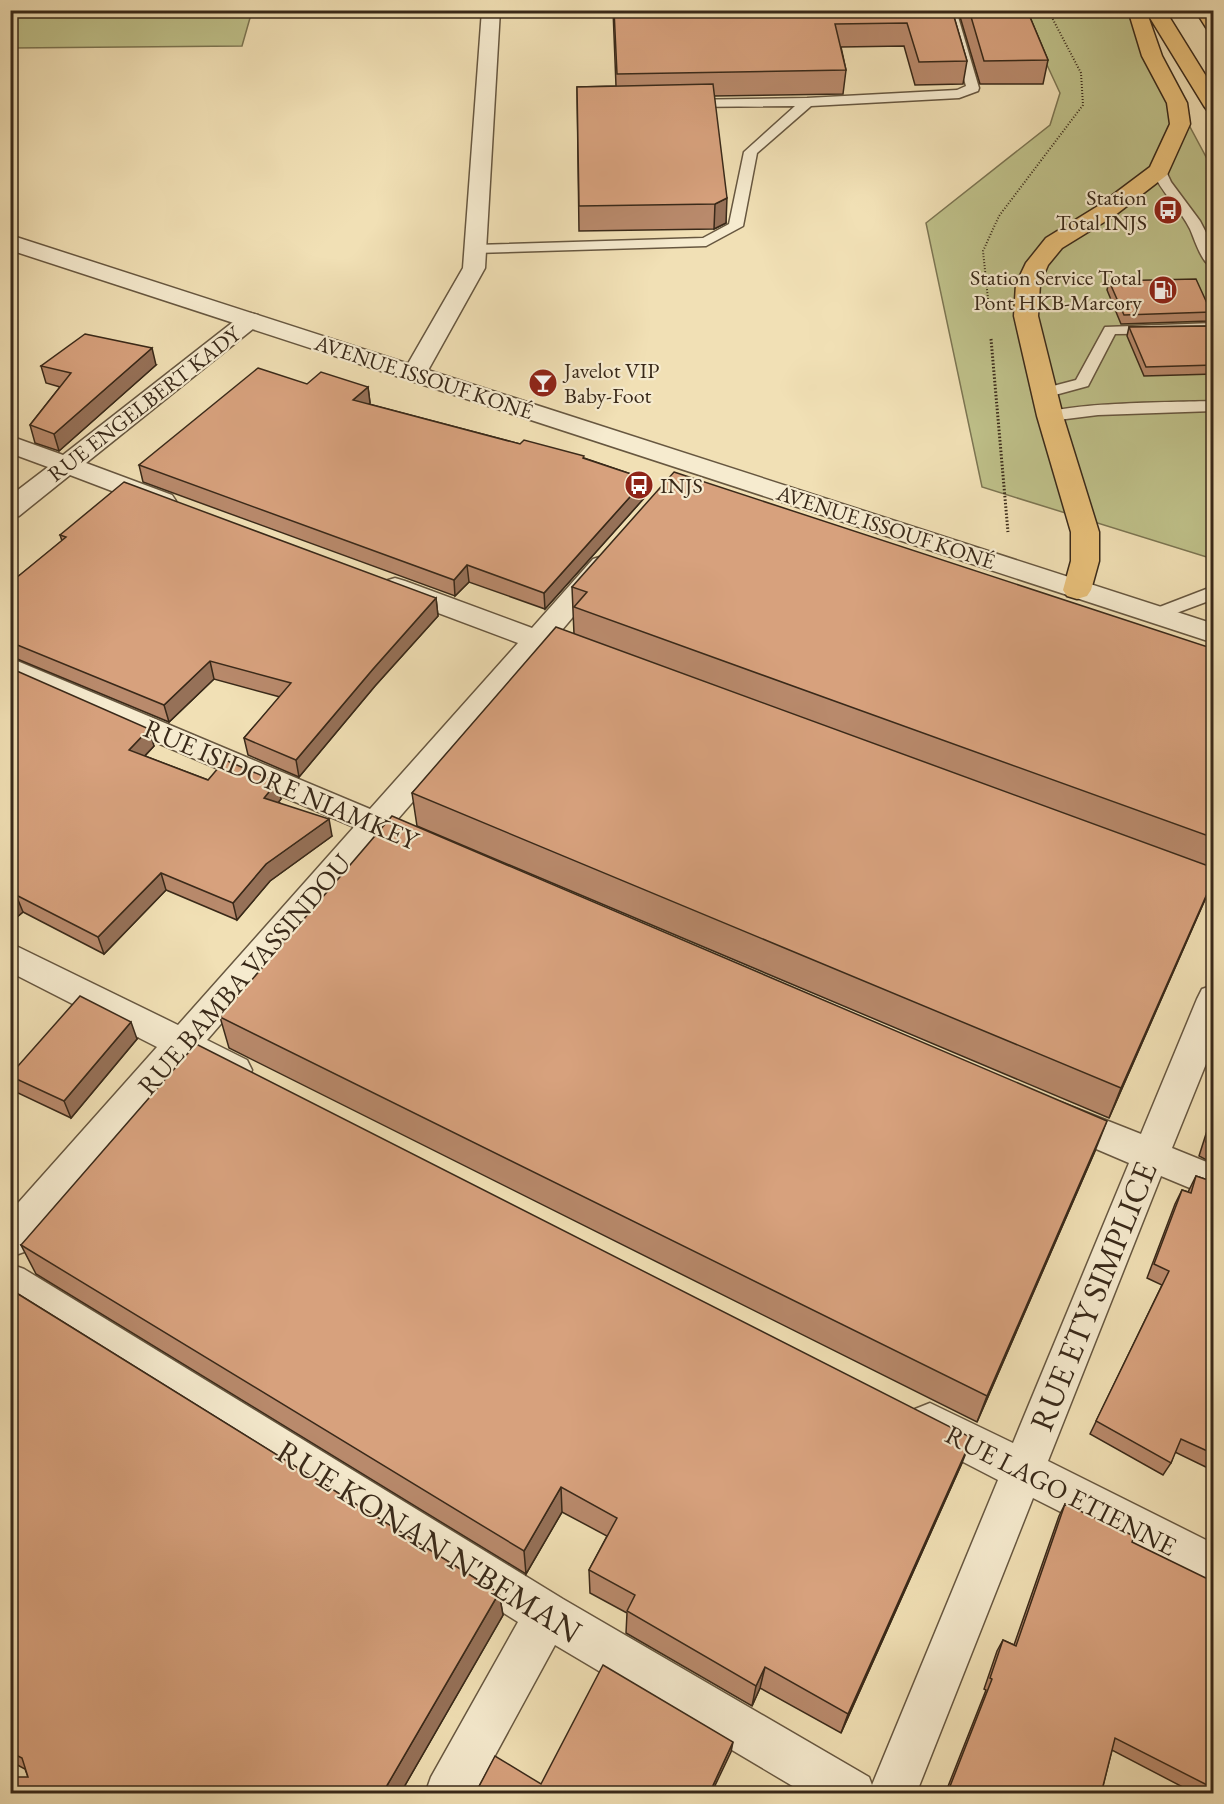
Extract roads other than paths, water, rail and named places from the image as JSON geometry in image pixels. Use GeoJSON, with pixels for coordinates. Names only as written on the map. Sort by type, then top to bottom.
{"type":"FeatureCollection","features":[{"type":"Feature","properties":{"kind":"highway"},"geometry":{"type":"LineString","coordinates":[[1077,590],[1085,561],[1085,531],[1047,405],[1026,316],[1029,284],[1037,263],[1054,243],[1106,211],[1159,170],[1179,124],[1177,103],[1152,56],[1137,10]]}},
{"type":"Feature","properties":{"kind":"highway"},"geometry":{"type":"LineString","coordinates":[[1155,10],[1214,106]]}},
{"type":"Feature","properties":{"kind":"highway"},"geometry":{"type":"LineString","coordinates":[[1204,10],[1214,25]]}},
{"type":"Feature","properties":{"kind":"street"},"geometry":{"type":"LineString","coordinates":[[414,374],[474,268],[491,10]]}},
{"type":"Feature","properties":{"kind":"street","name":"AVENUE ISSOUF KONÉ"},"geometry":{"type":"LineString","coordinates":[[10,242],[1214,634]]}},
{"type":"Feature","properties":{"kind":"street","name":"RUE ENGELBERT KADY"},"geometry":{"type":"LineString","coordinates":[[10,510],[250,320]]}},
{"type":"Feature","properties":{"kind":"street"},"geometry":{"type":"LineString","coordinates":[[10,444],[189,511]]}},
{"type":"Feature","properties":{"kind":"street"},"geometry":{"type":"LineString","coordinates":[[669,490],[691,464]]}},
{"type":"Feature","properties":{"kind":"street","name":"RUE BAMBA VASSINDOU"},"geometry":{"type":"LineString","coordinates":[[10,1240],[624,540]]}},
{"type":"Feature","properties":{"kind":"street"},"geometry":{"type":"LineString","coordinates":[[368,577],[613,668]]}},
{"type":"Feature","properties":{"kind":"street","name":"RUE ISIDORE NIAMKEY"},"geometry":{"type":"LineString","coordinates":[[10,668],[452,857]]}},
{"type":"Feature","properties":{"kind":"street"},"geometry":{"type":"LineString","coordinates":[[10,956],[268,1087]]}},
{"type":"Feature","properties":{"kind":"street","name":"RUE ETY SIMPLICE"},"geometry":{"type":"LineString","coordinates":[[892,1794],[1214,999]]}},
{"type":"Feature","properties":{"kind":"street"},"geometry":{"type":"LineString","coordinates":[[1030,1104],[1214,1182]]}},
{"type":"Feature","properties":{"kind":"street","name":"RUE KONAN N'BEMAN"},"geometry":{"type":"LineString","coordinates":[[10,1282],[548,1615],[852,1794]]}},
{"type":"Feature","properties":{"kind":"street","name":"RUE LAGO ETIENNE"},"geometry":{"type":"LineString","coordinates":[[896,1406],[1214,1567]]}},
{"type":"Feature","properties":{"kind":"street"},"geometry":{"type":"LineString","coordinates":[[448,1794],[548,1615]]}},
{"type":"Feature","properties":{"kind":"lane"},"geometry":{"type":"LineString","coordinates":[[670,103],[807,102],[959,94],[969,91],[973,88],[950,10]]}},
{"type":"Feature","properties":{"kind":"lane"},"geometry":{"type":"LineString","coordinates":[[475,249],[706,242],[736,226],[750,152],[807,102]]}},
{"type":"Feature","properties":{"kind":"lane"},"geometry":{"type":"LineString","coordinates":[[1159,170],[1164,183],[1193,221],[1214,264]]}},
{"type":"Feature","properties":{"kind":"lane"},"geometry":{"type":"LineString","coordinates":[[1047,405],[1082,383],[1110,330],[1116,328],[1214,328]]}},
{"type":"Feature","properties":{"kind":"lane"},"geometry":{"type":"LineString","coordinates":[[1047,405],[1098,410],[1214,406]]}},
{"type":"Feature","properties":{"kind":"lane"},"geometry":{"type":"LineString","coordinates":[[1155,615],[1214,592]]}},
{"type":"Feature","properties":{"kind":"place","name":"Station Total INJS"},"geometry":{"type":"Point","coordinates":[1168,210]}},
{"type":"Feature","properties":{"kind":"place","name":"Station Service Total Pont HKB-Marcory"},"geometry":{"type":"Point","coordinates":[1163,290]}},
{"type":"Feature","properties":{"kind":"place","name":"Javelot VIP Baby-Foot"},"geometry":{"type":"Point","coordinates":[543,383]}},
{"type":"Feature","properties":{"kind":"place","name":"INJS"},"geometry":{"type":"Point","coordinates":[639,485]}}]}
